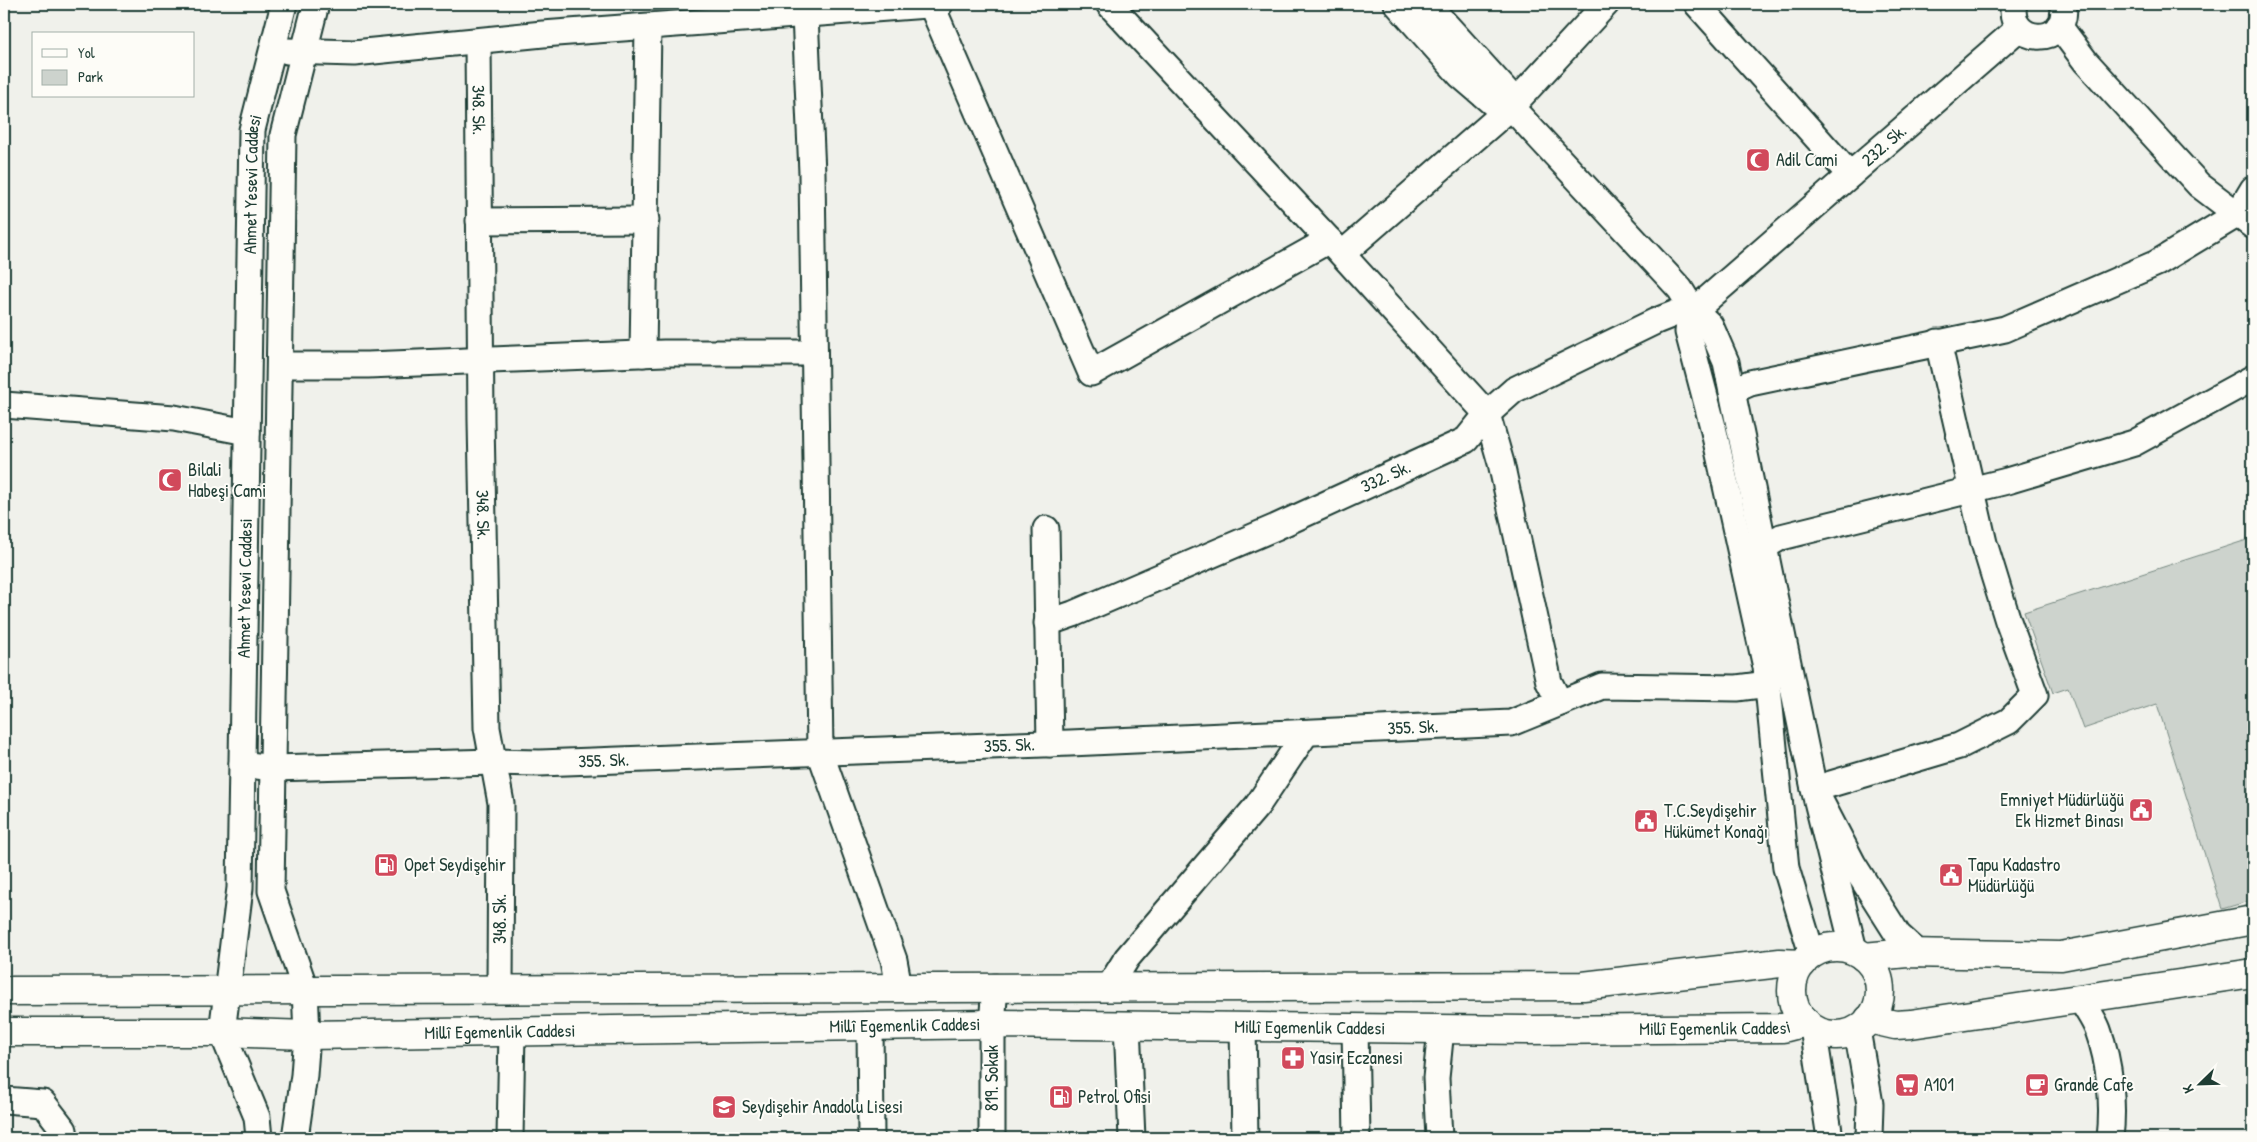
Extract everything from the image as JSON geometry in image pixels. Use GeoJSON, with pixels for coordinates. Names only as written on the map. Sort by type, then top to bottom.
{"type":"FeatureCollection","features":[{"type":"Feature","properties":{"kind":"main road"},"geometry":{"type":"LineString","coordinates":[[2253,920],[2060,956],[1859,954],[1840,947],[1825,948],[1807,959],[1795,977],[1793,991],[1795,1005],[1809,1025],[1834,1035],[1863,1024],[1911,1024],[2253,973]]}},
{"type":"Feature","properties":{"kind":"main road"},"geometry":{"type":"LineString","coordinates":[[1859,954],[1873,966],[1880,990],[1879,1003],[1863,1024]]}},
{"type":"Feature","properties":{"kind":"main road","name":"Millî Egemenlik Caddesi"},"geometry":{"type":"LineString","coordinates":[[4,991],[1583,986],[1807,959]]}},
{"type":"Feature","properties":{"kind":"main road","name":"Millî Egemenlik Caddesi"},"geometry":{"type":"LineString","coordinates":[[4,1032],[222,1032],[308,1035],[992,1024],[1441,1029],[1783,1028],[1809,1025]]}},
{"type":"Feature","properties":{"kind":"street","name":"Ahmet Yesevi Caddesi"},"geometry":{"type":"LineString","coordinates":[[259,1138],[257,1117],[222,1032],[240,888],[252,130],[284,4]]}},
{"type":"Feature","properties":{"kind":"street","name":"Ahmet Yesevi Caddesi"},"geometry":{"type":"LineString","coordinates":[[295,1138],[308,1035],[305,989],[271,891],[283,134],[316,4]]}},
{"type":"Feature","properties":{"kind":"street"},"geometry":{"type":"LineString","coordinates":[[931,4],[1091,373],[1336,247],[1511,107],[1606,4]]}},
{"type":"Feature","properties":{"kind":"street"},"geometry":{"type":"LineString","coordinates":[[272,51],[354,53],[648,27],[806,9],[940,4]]}},
{"type":"Feature","properties":{"kind":"street"},"geometry":{"type":"LineString","coordinates":[[1109,4],[1336,247],[1487,414],[1502,463],[1549,682],[1560,703]]}},
{"type":"Feature","properties":{"kind":"street"},"geometry":{"type":"LineString","coordinates":[[1397,4],[1460,75],[1495,105],[1511,107]]}},
{"type":"Feature","properties":{"kind":"street"},"geometry":{"type":"LineString","coordinates":[[1427,4],[1507,92],[1511,107],[1680,289],[1698,304],[1710,325],[1726,362],[1814,788],[1859,954]]}},
{"type":"Feature","properties":{"kind":"street"},"geometry":{"type":"LineString","coordinates":[[1697,4],[1850,175]]}},
{"type":"Feature","properties":{"kind":"street"},"geometry":{"type":"LineString","coordinates":[[2014,4],[2013,14],[2019,28],[2032,36],[2039,37],[2054,32],[2061,15]]}},
{"type":"Feature","properties":{"kind":"street"},"geometry":{"type":"LineString","coordinates":[[806,9],[812,172],[820,752],[894,960],[899,987]]}},
{"type":"Feature","properties":{"kind":"street"},"geometry":{"type":"LineString","coordinates":[[2061,15],[2086,62],[2200,185],[2245,220]]}},
{"type":"Feature","properties":{"kind":"street"},"geometry":{"type":"LineString","coordinates":[[644,354],[648,27]]}},
{"type":"Feature","properties":{"kind":"street","name":"232. Sk."},"geometry":{"type":"LineString","coordinates":[[1698,304],[2019,28]]}},
{"type":"Feature","properties":{"kind":"street","name":"348. Sk."},"geometry":{"type":"LineString","coordinates":[[478,41],[480,361],[487,728],[501,803],[500,988]]}},
{"type":"Feature","properties":{"kind":"street"},"geometry":{"type":"LineString","coordinates":[[1732,391],[1750,383],[2005,329],[2157,263],[2245,220],[2253,189]]}},
{"type":"Feature","properties":{"kind":"street"},"geometry":{"type":"LineString","coordinates":[[479,221],[646,220]]}},
{"type":"Feature","properties":{"kind":"street"},"geometry":{"type":"LineString","coordinates":[[1698,304],[1688,332],[1713,427],[1766,667],[1786,868],[1807,959]]}},
{"type":"Feature","properties":{"kind":"street","name":"332. Sk."},"geometry":{"type":"LineString","coordinates":[[1047,623],[1276,527],[1466,440],[1487,414],[1514,390],[1656,321],[1698,304]]}},
{"type":"Feature","properties":{"kind":"street"},"geometry":{"type":"LineString","coordinates":[[1814,788],[1960,746],[2009,721],[2035,695],[2008,622],[1984,543],[1938,342]]}},
{"type":"Feature","properties":{"kind":"street"},"geometry":{"type":"LineString","coordinates":[[280,365],[368,365],[644,354],[814,353]]}},
{"type":"Feature","properties":{"kind":"street"},"geometry":{"type":"LineString","coordinates":[[1764,547],[1781,537],[1972,490],[2134,443],[2253,378]]}},
{"type":"Feature","properties":{"kind":"street"},"geometry":{"type":"LineString","coordinates":[[4,404],[174,418],[247,432]]}},
{"type":"Feature","properties":{"kind":"street"},"geometry":{"type":"LineString","coordinates":[[1046,529],[1050,744]]}},
{"type":"Feature","properties":{"kind":"street","name":"355. Sk."},"geometry":{"type":"LineString","coordinates":[[242,764],[273,768],[494,762],[540,763],[1050,744],[1511,723],[1602,686],[1737,688],[1768,684]]}},
{"type":"Feature","properties":{"kind":"street"},"geometry":{"type":"LineString","coordinates":[[1109,987],[1127,958],[1256,806],[1306,733]]}},
{"type":"Feature","properties":{"kind":"street"},"geometry":{"type":"LineString","coordinates":[[1814,788],[1852,864],[1888,916],[1898,935],[1919,954]]}},
{"type":"Feature","properties":{"kind":"street","name":"819. Sokak"},"geometry":{"type":"LineString","coordinates":[[992,1138],[992,1024],[995,987]]}},
{"type":"Feature","properties":{"kind":"street"},"geometry":{"type":"LineString","coordinates":[[2081,999],[2098,1029],[2108,1075],[2113,1112],[2110,1138]]}},
{"type":"Feature","properties":{"kind":"street"},"geometry":{"type":"LineString","coordinates":[[1863,1024],[1870,1104],[1869,1138]]}},
{"type":"Feature","properties":{"kind":"street"},"geometry":{"type":"LineString","coordinates":[[1809,1025],[1830,1138]]}},
{"type":"Feature","properties":{"kind":"street"},"geometry":{"type":"LineString","coordinates":[[870,1026],[871,1138]]}},
{"type":"Feature","properties":{"kind":"street"},"geometry":{"type":"LineString","coordinates":[[1127,1026],[1132,1138]]}},
{"type":"Feature","properties":{"kind":"street"},"geometry":{"type":"LineString","coordinates":[[1243,1027],[1245,1138]]}},
{"type":"Feature","properties":{"kind":"street"},"geometry":{"type":"LineString","coordinates":[[1355,1028],[1357,1138]]}},
{"type":"Feature","properties":{"kind":"street"},"geometry":{"type":"LineString","coordinates":[[1439,1138],[1436,1078],[1441,1029]]}},
{"type":"Feature","properties":{"kind":"street"},"geometry":{"type":"LineString","coordinates":[[510,1138],[512,1031]]}},
{"type":"Feature","properties":{"kind":"street"},"geometry":{"type":"LineString","coordinates":[[4,1100],[43,1103],[64,1130],[65,1138]]}},
{"type":"Feature","properties":{"kind":"green space"},"geometry":{"type":"Polygon","coordinates":[[[2253,538],[2253,900],[2222,909],[2157,704],[2083,729],[2068,688],[2053,693],[2024,612],[2253,538]]]}},
{"type":"Feature","properties":{"kind":"place","name":"Adil Cami"},"geometry":{"type":"Point","coordinates":[1758,160]}},
{"type":"Feature","properties":{"kind":"place","name":"Bilali Habeşi Cami"},"geometry":{"type":"Point","coordinates":[170,480]}},
{"type":"Feature","properties":{"kind":"place","name":"Emniyet Müdürlüğü Ek Hizmet Binası"},"geometry":{"type":"Point","coordinates":[2141,810]}},
{"type":"Feature","properties":{"kind":"place","name":"T.C.Seydişehir Hükümet Konağı"},"geometry":{"type":"Point","coordinates":[1646,821]}},
{"type":"Feature","properties":{"kind":"place","name":"Opet Seydişehir"},"geometry":{"type":"Point","coordinates":[386,865]}},
{"type":"Feature","properties":{"kind":"place","name":"Tapu Kadastro Müdürlüğü"},"geometry":{"type":"Point","coordinates":[1951,875]}},
{"type":"Feature","properties":{"kind":"place","name":"Yasir Eczanesi"},"geometry":{"type":"Point","coordinates":[1293,1058]}},
{"type":"Feature","properties":{"kind":"place","name":"A101"},"geometry":{"type":"Point","coordinates":[1907,1085]}},
{"type":"Feature","properties":{"kind":"place","name":"Grande Cafe"},"geometry":{"type":"Point","coordinates":[2037,1085]}},
{"type":"Feature","properties":{"kind":"place","name":"Petrol Ofisi"},"geometry":{"type":"Point","coordinates":[1061,1097]}},
{"type":"Feature","properties":{"kind":"place","name":"Seydişehir Anadolu Lisesi"},"geometry":{"type":"Point","coordinates":[724,1107]}}]}
